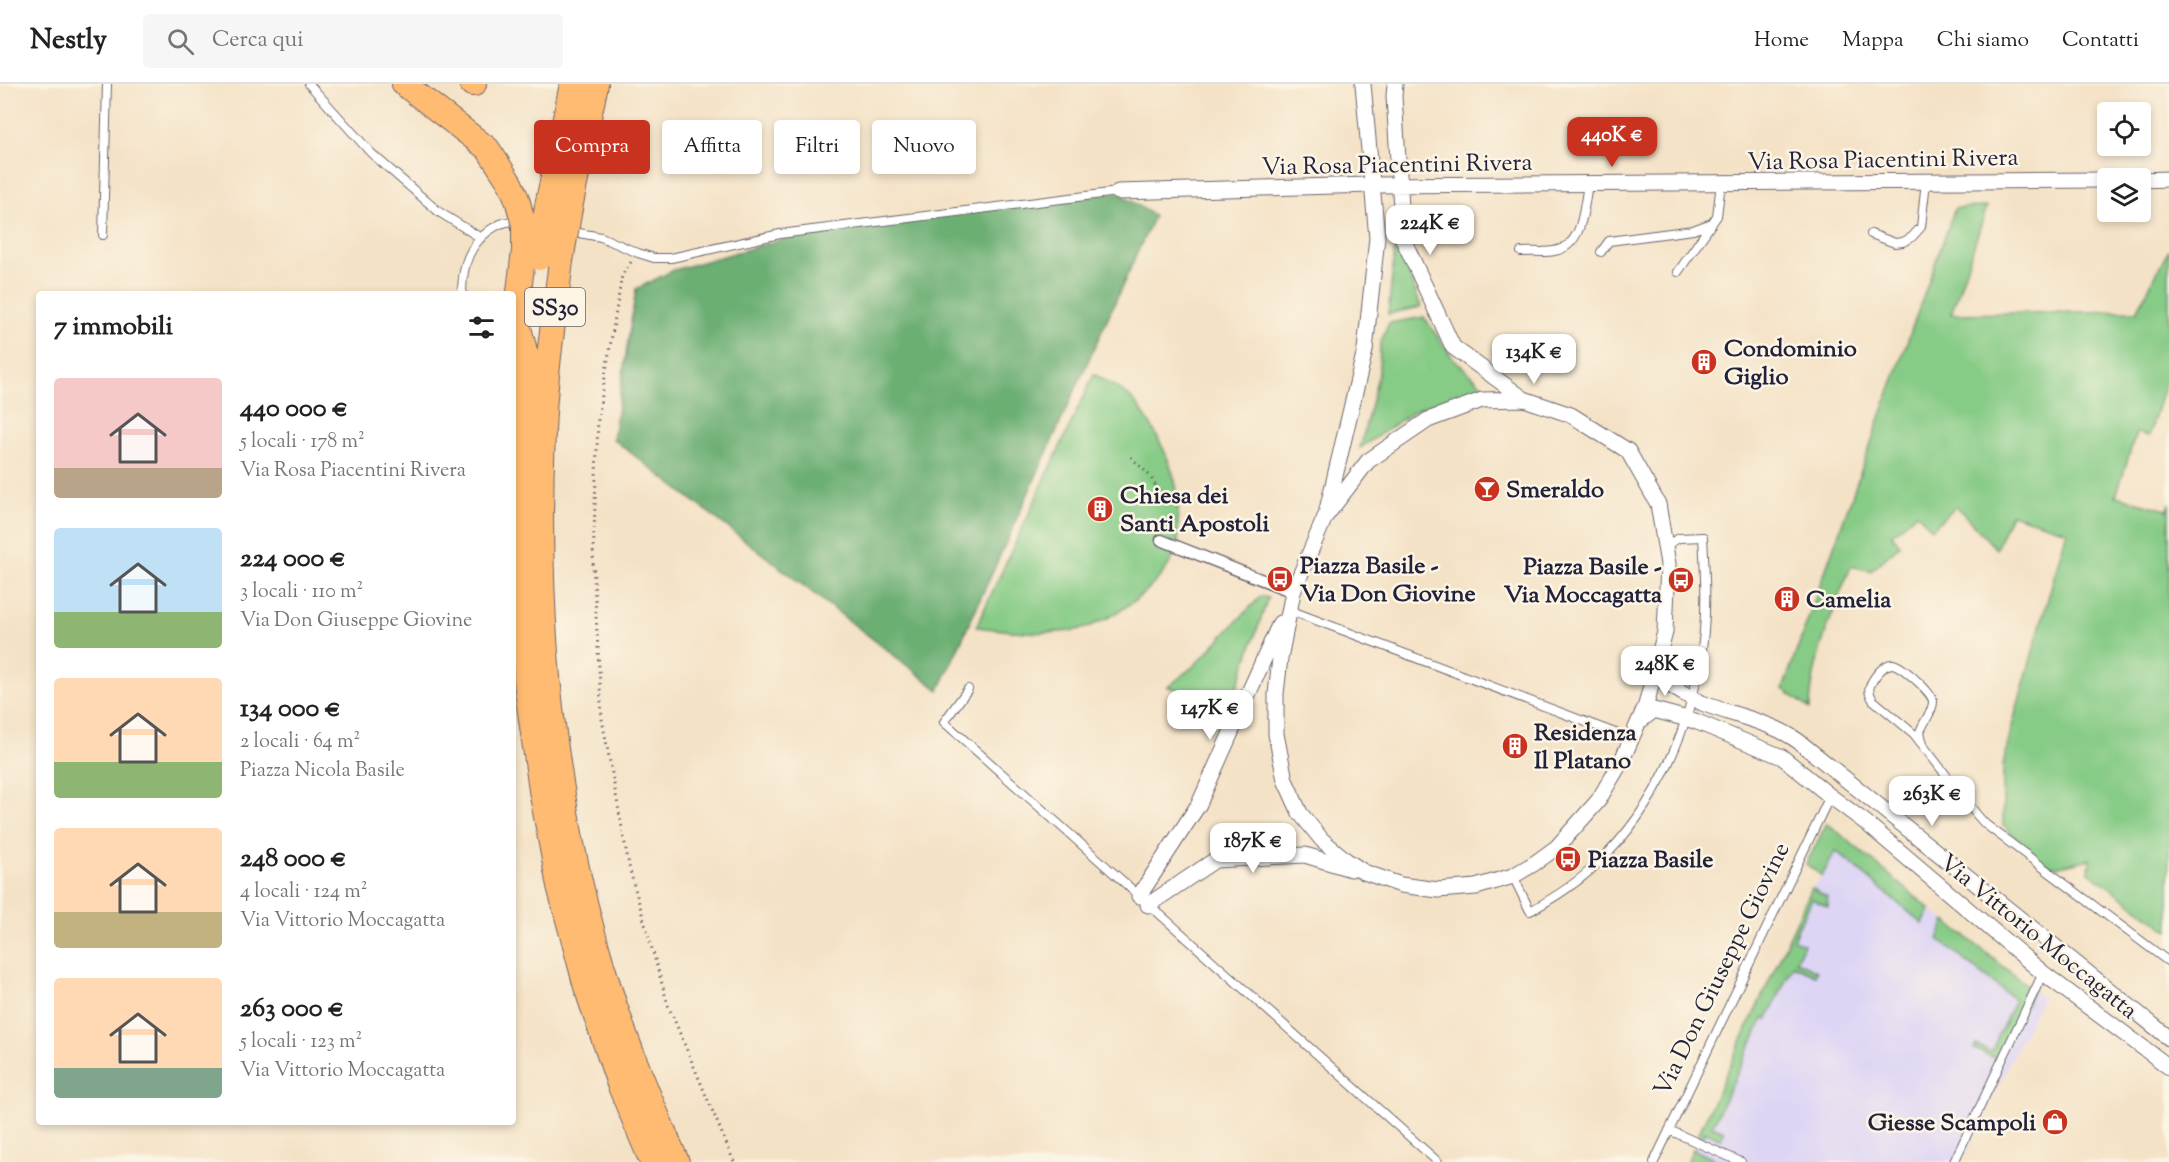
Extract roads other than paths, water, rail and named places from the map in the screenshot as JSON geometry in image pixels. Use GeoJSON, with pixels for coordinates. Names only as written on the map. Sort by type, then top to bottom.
{"type":"FeatureCollection","features":[{"type":"Feature","properties":{"kind":"highway"},"geometry":{"type":"LineString","coordinates":[[404,84],[488,149],[510,183],[524,225],[541,256],[516,316],[538,354],[543,430],[540,522],[542,604],[548,687],[562,785],[580,881],[607,980],[640,1076],[677,1162]]}},
{"type":"Feature","properties":{"kind":"highway","name":"SS30"},"geometry":{"type":"LineString","coordinates":[[558,207],[572,84]]}},
{"type":"Feature","properties":{"kind":"highway","name":"SS30"},"geometry":{"type":"LineString","coordinates":[[538,354],[541,256],[596,84]]}},
{"type":"Feature","properties":{"kind":"highway"},"geometry":{"type":"LineString","coordinates":[[538,354],[520,432],[518,524],[520,607],[526,691],[559,886],[586,987],[619,1084],[652,1162]]}},
{"type":"Feature","properties":{"kind":"street"},"geometry":{"type":"LineString","coordinates":[[1143,901],[1199,804],[1238,722],[1325,517],[1365,350],[1377,238],[1364,84]]}},
{"type":"Feature","properties":{"kind":"street"},"geometry":{"type":"LineString","coordinates":[[1143,901],[1215,860],[1305,855],[1401,885],[1438,890],[1476,887],[1513,876],[1547,855],[1574,830],[1605,790],[1646,705],[1665,632],[1668,564],[1658,504],[1628,451],[1571,415],[1524,399],[1453,347],[1403,239],[1395,84]]}},
{"type":"Feature","properties":{"kind":"street"},"geometry":{"type":"LineString","coordinates":[[2151,180],[2169,179]]}},
{"type":"Feature","properties":{"kind":"street","name":"Via Rosa Piacentini Rivera"},"geometry":{"type":"LineString","coordinates":[[1118,192],[1372,185],[2097,180]]}},
{"type":"Feature","properties":{"kind":"street"},"geometry":{"type":"LineString","coordinates":[[1325,517],[1368,461],[1428,420],[1482,400],[1524,399]]}},
{"type":"Feature","properties":{"kind":"street"},"geometry":{"type":"LineString","coordinates":[[1161,540],[1293,592]]}},
{"type":"Feature","properties":{"kind":"street"},"geometry":{"type":"LineString","coordinates":[[1293,592],[1280,658],[1276,694],[1276,734],[1285,780],[1300,813],[1311,828],[1340,856],[1364,872]]}},
{"type":"Feature","properties":{"kind":"street","name":"Via Vittorio Moccagatta"},"geometry":{"type":"LineString","coordinates":[[1658,658],[1658,676],[1674,688],[1701,702],[1778,729],[1798,741],[2169,1038]]}},
{"type":"Feature","properties":{"kind":"street","name":"Via Vittorio Moccagatta"},"geometry":{"type":"LineString","coordinates":[[1637,723],[1654,710],[1686,718],[1775,753],[1791,763],[1865,822],[2043,973],[2169,1067]]}},
{"type":"Feature","properties":{"kind":"lane"},"geometry":{"type":"LineString","coordinates":[[103,235],[107,84]]}},
{"type":"Feature","properties":{"kind":"lane"},"geometry":{"type":"LineString","coordinates":[[309,84],[371,153],[439,212],[481,238]]}},
{"type":"Feature","properties":{"kind":"lane"},"geometry":{"type":"LineString","coordinates":[[1871,234],[1894,243],[1903,242],[1912,237],[1921,227],[1926,182]]}},
{"type":"Feature","properties":{"kind":"lane"},"geometry":{"type":"LineString","coordinates":[[1678,272],[1718,216],[1721,183]]}},
{"type":"Feature","properties":{"kind":"lane"},"geometry":{"type":"LineString","coordinates":[[1521,252],[1555,251],[1568,246],[1578,235],[1588,185]]}},
{"type":"Feature","properties":{"kind":"lane"},"geometry":{"type":"LineString","coordinates":[[463,291],[469,256],[481,238],[494,227],[510,220],[601,237],[638,254],[654,258],[671,258],[780,234],[1118,192]]}},
{"type":"Feature","properties":{"kind":"lane"},"geometry":{"type":"LineString","coordinates":[[1601,252],[1609,241],[1693,230],[1712,223]]}},
{"type":"Feature","properties":{"kind":"lane"},"geometry":{"type":"LineString","coordinates":[[1513,876],[1530,911],[1561,893],[1597,864],[1641,812],[1675,749],[1692,697],[1703,641],[1705,566],[1703,537],[1679,538],[1665,546]]}},
{"type":"Feature","properties":{"kind":"lane"},"geometry":{"type":"LineString","coordinates":[[1289,610],[1631,739]]}},
{"type":"Feature","properties":{"kind":"lane"},"geometry":{"type":"LineString","coordinates":[[1924,748],[1920,732],[1932,708],[1933,697],[1929,691],[1900,668],[1889,664],[1871,683],[1869,689],[1871,696],[1876,703],[1910,730],[1924,748],[1990,829],[2169,962]]}},
{"type":"Feature","properties":{"kind":"lane"},"geometry":{"type":"LineString","coordinates":[[968,689],[944,722],[1438,1162]]}},
{"type":"Feature","properties":{"kind":"lane","name":"Via Don Giuseppe Giovine"},"geometry":{"type":"LineString","coordinates":[[1654,1162],[1830,796]]}},
{"type":"Feature","properties":{"kind":"lane"},"geometry":{"type":"LineString","coordinates":[[1954,1162],[2043,973]]}},
{"type":"Feature","properties":{"kind":"lane"},"geometry":{"type":"LineString","coordinates":[[1669,1130],[1741,1162]]}},
{"type":"Feature","properties":{"kind":"place","name":"Condominio Giglio"},"geometry":{"type":"Point","coordinates":[1704,362]}},
{"type":"Feature","properties":{"kind":"place","name":"Smeraldo"},"geometry":{"type":"Point","coordinates":[1487,489]}},
{"type":"Feature","properties":{"kind":"place","name":"Chiesa dei Santi Apostoli"},"geometry":{"type":"Point","coordinates":[1100,509]}},
{"type":"Feature","properties":{"kind":"place","name":"Piazza Basile - Via Don Giovine"},"geometry":{"type":"Point","coordinates":[1280,579]}},
{"type":"Feature","properties":{"kind":"place","name":"Piazza Basile - Via Moccagatta"},"geometry":{"type":"Point","coordinates":[1681,580]}},
{"type":"Feature","properties":{"kind":"place","name":"Camelia"},"geometry":{"type":"Point","coordinates":[1787,599]}},
{"type":"Feature","properties":{"kind":"place","name":"Residenza Il Platano"},"geometry":{"type":"Point","coordinates":[1515,746]}},
{"type":"Feature","properties":{"kind":"place","name":"Piazza Basile"},"geometry":{"type":"Point","coordinates":[1568,859]}},
{"type":"Feature","properties":{"kind":"place","name":"Giesse Scampoli"},"geometry":{"type":"Point","coordinates":[2055,1122]}}]}
